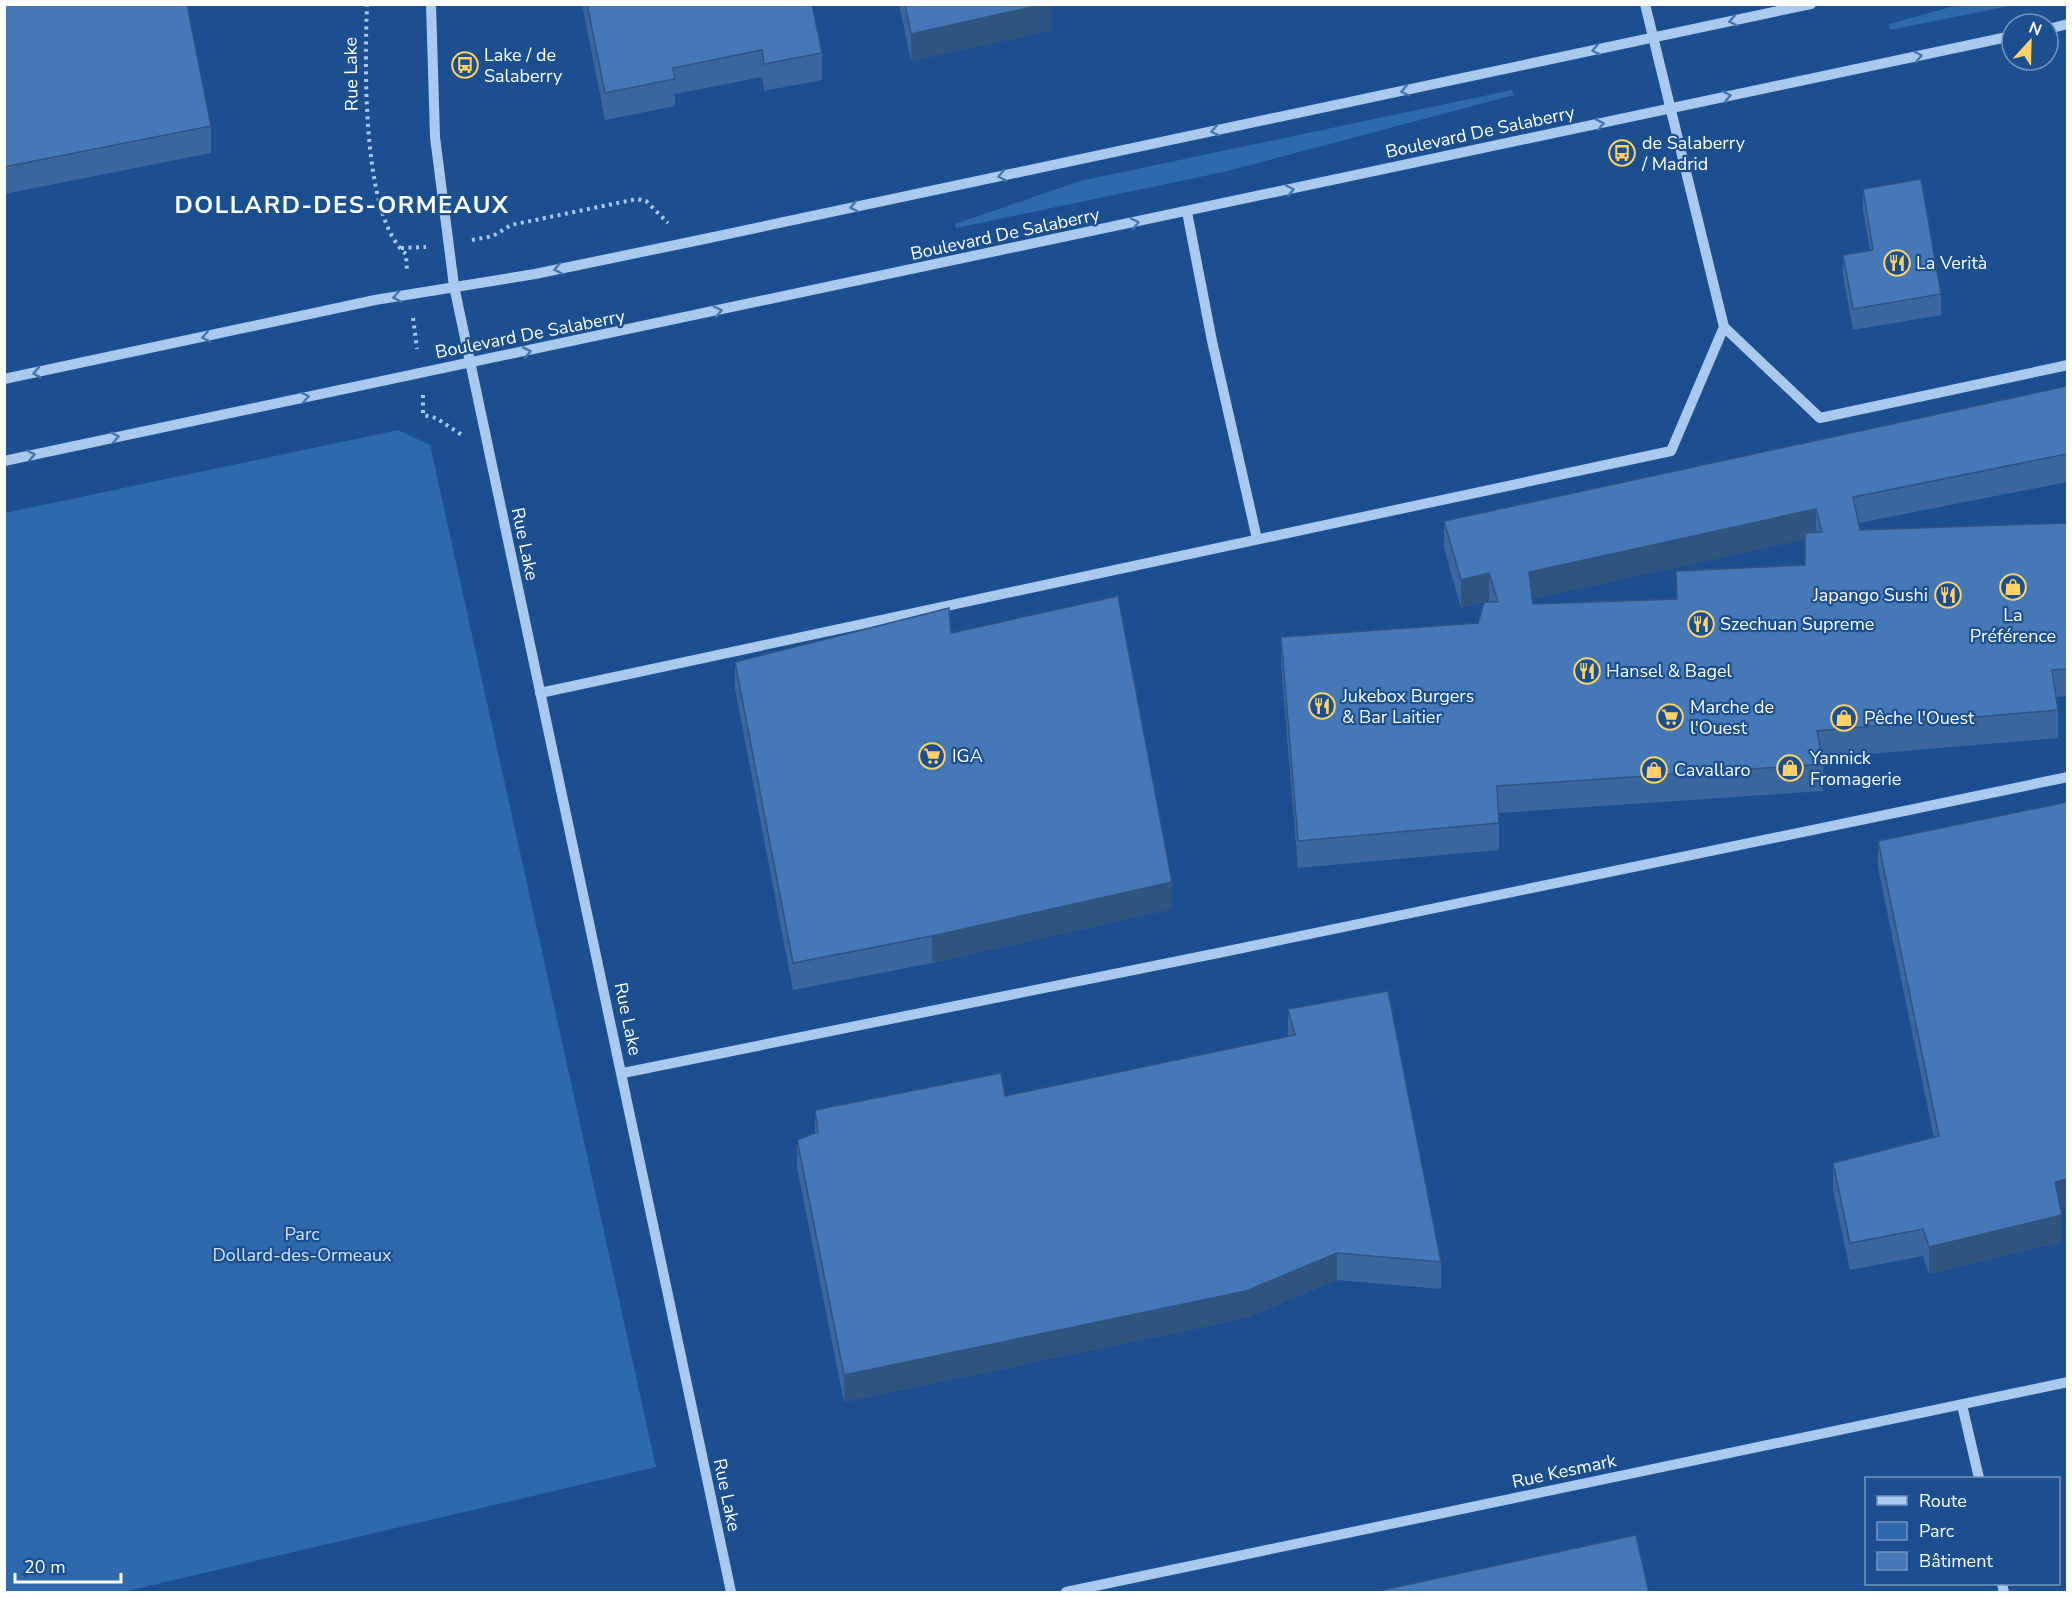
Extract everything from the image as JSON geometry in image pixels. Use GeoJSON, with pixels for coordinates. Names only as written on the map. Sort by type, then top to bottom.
{"type":"FeatureCollection","features":[{"type":"Feature","properties":{"kind":"street","name":"Rue Lake"},"geometry":{"type":"LineString","coordinates":[[431,4],[435,137],[454,286],[623,1073],[731,1593]]}},
{"type":"Feature","properties":{"kind":"street"},"geometry":{"type":"LineString","coordinates":[[1645,4],[1724,327],[1820,418],[2067,365]]}},
{"type":"Feature","properties":{"kind":"street"},"geometry":{"type":"LineString","coordinates":[[4,379],[410,294],[535,274],[690,242],[1811,4]]}},
{"type":"Feature","properties":{"kind":"street","name":"Boulevard De Salaberry"},"geometry":{"type":"LineString","coordinates":[[4,461],[2000,39]]}},
{"type":"Feature","properties":{"kind":"street"},"geometry":{"type":"LineString","coordinates":[[1187,212],[1212,341],[1257,539]]}},
{"type":"Feature","properties":{"kind":"street"},"geometry":{"type":"LineString","coordinates":[[540,693],[1671,450],[1724,327]]}},
{"type":"Feature","properties":{"kind":"street"},"geometry":{"type":"LineString","coordinates":[[623,1073],[2067,777]]}},
{"type":"Feature","properties":{"kind":"street","name":"Rue Kesmark"},"geometry":{"type":"LineString","coordinates":[[1066,1593],[2067,1382]]}},
{"type":"Feature","properties":{"kind":"street"},"geometry":{"type":"LineString","coordinates":[[1962,1405],[1978,1477]]}},
{"type":"Feature","properties":{"kind":"path","name":"Rue Lake"},"geometry":{"type":"LineString","coordinates":[[367,4],[368,91],[375,186],[386,225],[398,247],[406,254],[423,415],[436,418],[490,454]]}},
{"type":"Feature","properties":{"kind":"path"},"geometry":{"type":"LineString","coordinates":[[502,230],[511,225],[637,199],[646,201],[651,207]]}},
{"type":"Feature","properties":{"kind":"green space"},"geometry":{"type":"Polygon","coordinates":[[[1958,5],[2015,5],[1890,30],[1889,24],[1958,5]]]}},
{"type":"Feature","properties":{"kind":"green space"},"geometry":{"type":"Polygon","coordinates":[[[1512,90],[1514,95],[1228,171],[956,228],[955,224],[1080,181],[1512,90]]]}},
{"type":"Feature","properties":{"kind":"green space","name":"Parc Dollard-des-Ormeaux"},"geometry":{"type":"Polygon","coordinates":[[[398,430],[430,445],[656,1467],[123,1592],[5,1592],[5,513],[398,430]]]}},
{"type":"Feature","properties":{"kind":"building"},"geometry":{"type":"Polygon","coordinates":[[[4,4],[187,4],[211,126],[4,167],[4,4]]]}},
{"type":"Feature","properties":{"kind":"building"},"geometry":{"type":"Polygon","coordinates":[[[587,4],[812,4],[822,53],[764,64],[762,50],[673,68],[675,79],[605,93],[587,4]]]}},
{"type":"Feature","properties":{"kind":"building"},"geometry":{"type":"Polygon","coordinates":[[[905,4],[1045,4],[911,34],[905,4]]]}},
{"type":"Feature","properties":{"kind":"building"},"geometry":{"type":"Polygon","coordinates":[[[1921,179],[1941,294],[1853,309],[1843,255],[1873,250],[1863,189],[1921,179]]]}},
{"type":"Feature","properties":{"kind":"building","name":"Marche de l'Ouest"},"geometry":{"type":"Polygon","coordinates":[[[2067,386],[2067,454],[1853,497],[1860,530],[2067,523],[2067,669],[2052,670],[2058,710],[1817,731],[1823,764],[1497,786],[1499,823],[1298,841],[1281,637],[1478,623],[1484,602],[1498,602],[1489,573],[1461,580],[1444,521],[2067,386]],[[1816,509],[1529,572],[1533,604],[1677,599],[1676,571],[1805,565],[1805,533],[1822,532],[1816,509]]]}},
{"type":"Feature","properties":{"kind":"building"},"geometry":{"type":"Polygon","coordinates":[[[1118,596],[1172,882],[932,936],[793,963],[735,662],[949,608],[951,633],[1118,596]]]}},
{"type":"Feature","properties":{"kind":"building"},"geometry":{"type":"Polygon","coordinates":[[[2067,802],[2067,1179],[2055,1182],[2062,1215],[1929,1247],[1923,1229],[1850,1243],[1833,1163],[1939,1136],[1878,841],[2067,802]]]}},
{"type":"Feature","properties":{"kind":"building"},"geometry":{"type":"Polygon","coordinates":[[[1388,991],[1441,1262],[1337,1253],[1246,1291],[844,1375],[797,1140],[818,1132],[815,1110],[1001,1073],[1005,1096],[1295,1035],[1288,1009],[1388,991]]]}},
{"type":"Feature","properties":{"kind":"building"},"geometry":{"type":"Polygon","coordinates":[[[1636,1535],[1649,1593],[1369,1593],[1636,1535]]]}},
{"type":"Feature","properties":{"kind":"place","name":"Lake / de Salaberry"},"geometry":{"type":"Point","coordinates":[465,65]}},
{"type":"Feature","properties":{"kind":"place","name":"de Salaberry / Madrid"},"geometry":{"type":"Point","coordinates":[1622,153]}},
{"type":"Feature","properties":{"kind":"place","name":"La Verità"},"geometry":{"type":"Point","coordinates":[1897,263]}},
{"type":"Feature","properties":{"kind":"place","name":"La Préférence"},"geometry":{"type":"Point","coordinates":[2013,587]}},
{"type":"Feature","properties":{"kind":"place","name":"Japango Sushi"},"geometry":{"type":"Point","coordinates":[1948,595]}},
{"type":"Feature","properties":{"kind":"place","name":"Szechuan Supreme"},"geometry":{"type":"Point","coordinates":[1701,624]}},
{"type":"Feature","properties":{"kind":"place","name":"Hansel & Bagel"},"geometry":{"type":"Point","coordinates":[1587,671]}},
{"type":"Feature","properties":{"kind":"place","name":"Jukebox Burgers & Bar Laitier"},"geometry":{"type":"Point","coordinates":[1322,706]}},
{"type":"Feature","properties":{"kind":"place","name":"Marche de l'Ouest"},"geometry":{"type":"Point","coordinates":[1670,717]}},
{"type":"Feature","properties":{"kind":"place","name":"Pêche l'Ouest"},"geometry":{"type":"Point","coordinates":[1844,718]}},
{"type":"Feature","properties":{"kind":"place","name":"IGA"},"geometry":{"type":"Point","coordinates":[932,756]}},
{"type":"Feature","properties":{"kind":"place","name":"Yannick Fromagerie"},"geometry":{"type":"Point","coordinates":[1790,768]}},
{"type":"Feature","properties":{"kind":"place","name":"Cavallaro"},"geometry":{"type":"Point","coordinates":[1654,770]}},
{"type":"Feature","properties":{"kind":"district","name":"DOLLARD-DES-ORMEAUX"},"geometry":{"type":"Point","coordinates":[342,205]}}]}
